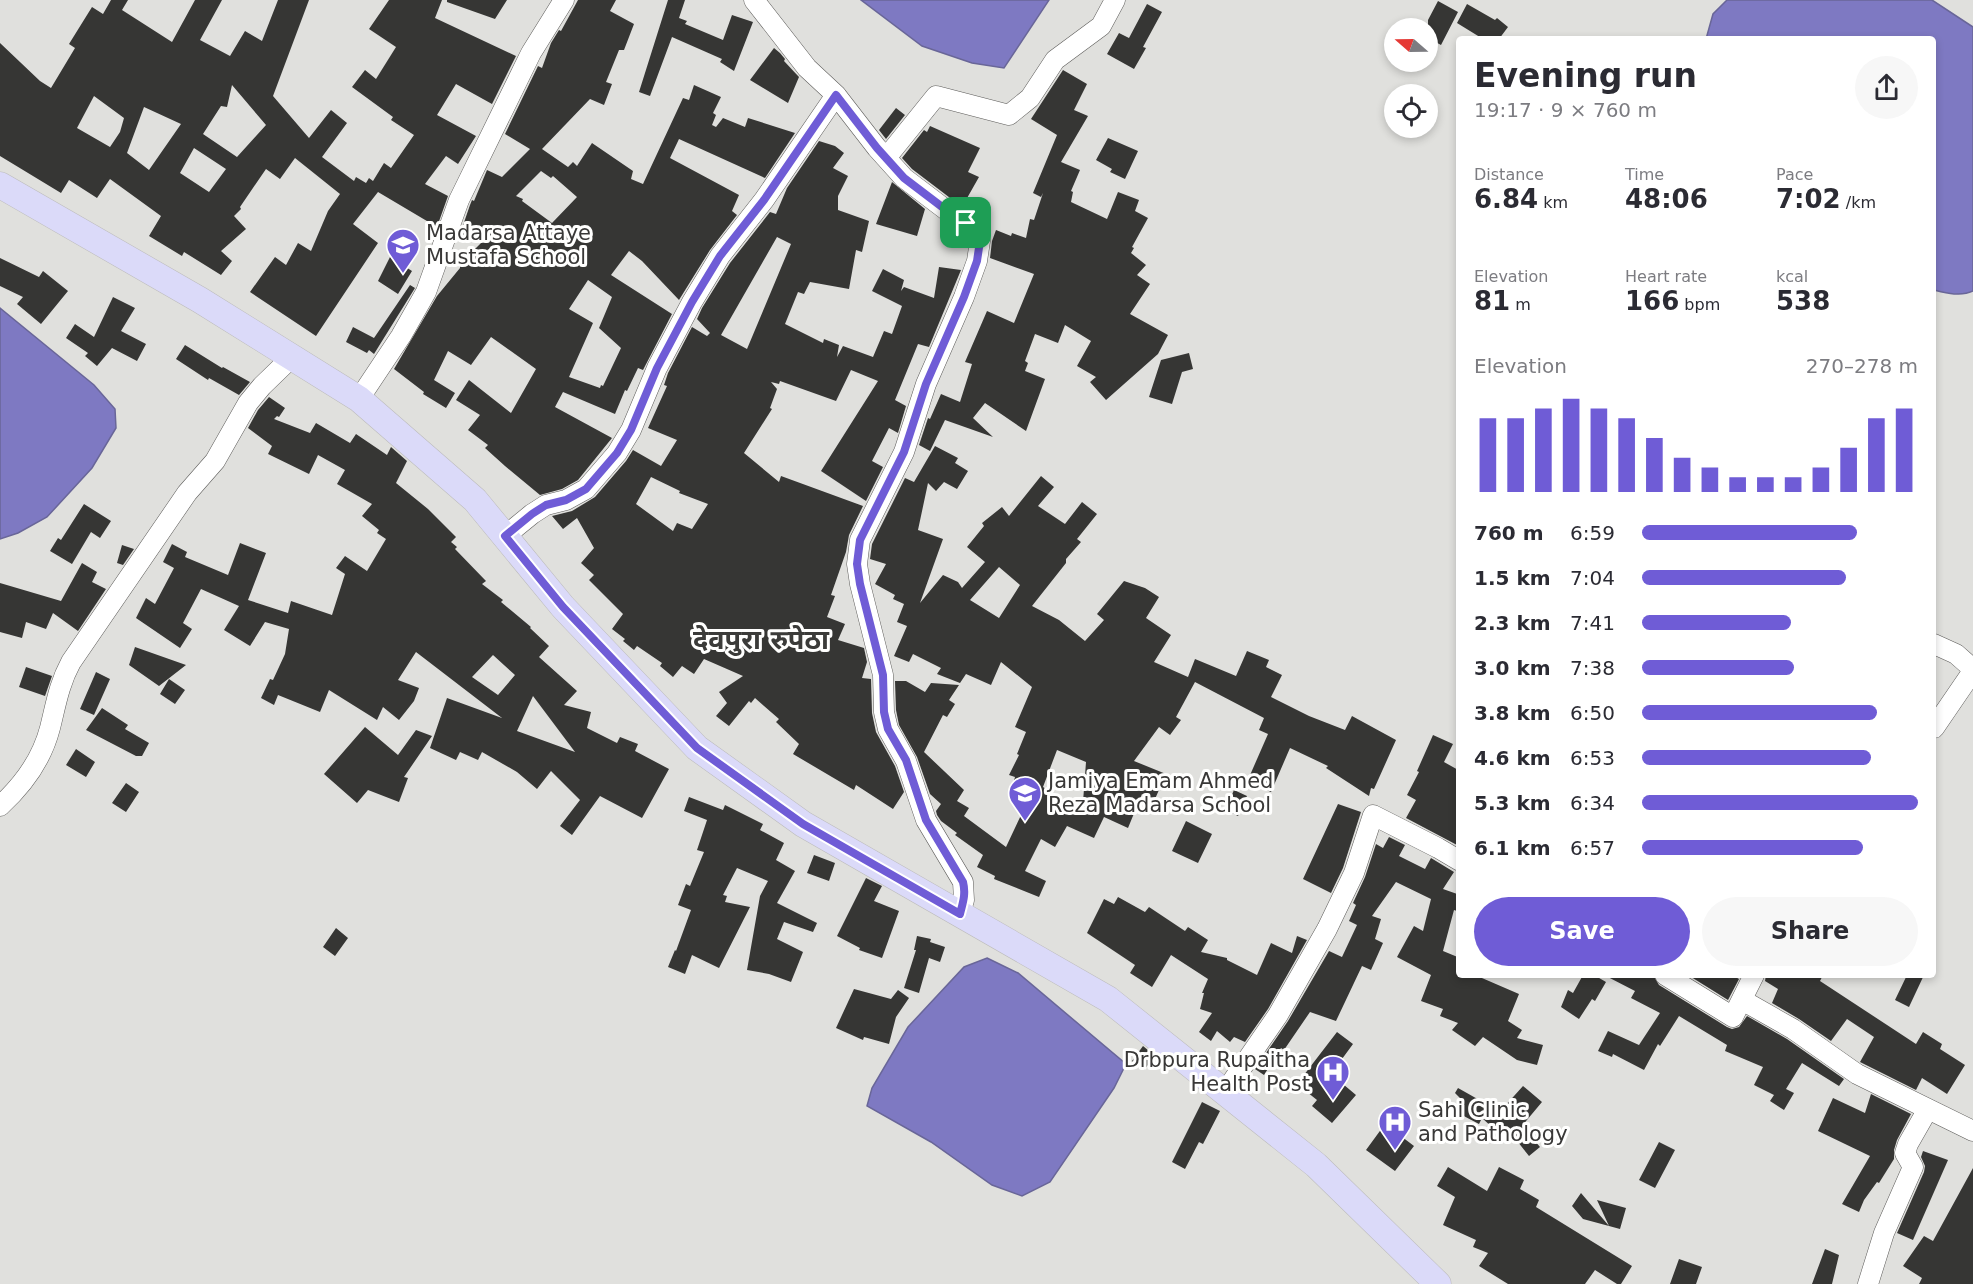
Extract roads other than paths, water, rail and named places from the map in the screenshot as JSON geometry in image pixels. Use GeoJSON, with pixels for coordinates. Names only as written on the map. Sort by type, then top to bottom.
{"type":"FeatureCollection","features":[{"type":"Feature","properties":{"kind":"main road"},"geometry":{"type":"LineString","coordinates":[[0,185],[200,300],[359,399],[476,500],[563,607],[697,748],[803,824],[1108,999],[1316,1165],[1438,1284]]}},
{"type":"Feature","properties":{"kind":"street"},"geometry":{"type":"LineString","coordinates":[[359,399],[401,336],[426,292],[459,201],[531,53],[564,0]]}},
{"type":"Feature","properties":{"kind":"street"},"geometry":{"type":"LineString","coordinates":[[754,0],[807,68],[836,95],[904,178],[954,216],[975,228],[980,241],[977,261],[926,384],[904,452],[860,540],[857,564],[883,675],[884,712],[888,729],[906,760],[926,820],[963,882],[965,890],[960,914]]}},
{"type":"Feature","properties":{"kind":"street"},"geometry":{"type":"LineString","coordinates":[[886,158],[936,96],[1009,115],[1030,98],[1055,60],[1101,26],[1115,0]]}},
{"type":"Feature","properties":{"kind":"street"},"geometry":{"type":"LineString","coordinates":[[505,536],[546,505],[566,500],[586,489],[617,453],[631,430],[662,359],[692,302],[720,256],[764,200],[836,95]]}},
{"type":"Feature","properties":{"kind":"street"},"geometry":{"type":"LineString","coordinates":[[0,806],[28,776],[40,755],[50,731],[61,679],[71,662],[187,493],[215,460],[248,403],[292,357]]}},
{"type":"Feature","properties":{"kind":"street"},"geometry":{"type":"LineString","coordinates":[[1936,645],[1956,654],[1973,670],[1936,726]]}},
{"type":"Feature","properties":{"kind":"street"},"geometry":{"type":"LineString","coordinates":[[1225,1092],[1278,1016],[1327,929],[1354,873],[1372,815],[1456,859]]}},
{"type":"Feature","properties":{"kind":"street"},"geometry":{"type":"LineString","coordinates":[[1670,978],[1733,1017],[1753,978]]}},
{"type":"Feature","properties":{"kind":"street"},"geometry":{"type":"LineString","coordinates":[[1742,1000],[1792,1029],[1857,1074],[1973,1131]]}},
{"type":"Feature","properties":{"kind":"street"},"geometry":{"type":"LineString","coordinates":[[1868,1284],[1884,1233],[1913,1167],[1905,1153],[1908,1144],[1928,1109]]}},
{"type":"Feature","properties":{"kind":"place","name":"Madarsa Attaye Mustafa School"},"geometry":{"type":"Point","coordinates":[403,274]}},
{"type":"Feature","properties":{"kind":"place","name":"Jamiya Emam Ahmed Reza Madarsa School"},"geometry":{"type":"Point","coordinates":[1025,822]}},
{"type":"Feature","properties":{"kind":"place","name":"Drbpura Rupaitha Health Post"},"geometry":{"type":"Point","coordinates":[1333,1101]}},
{"type":"Feature","properties":{"kind":"place","name":"Sahi Clinic and Pathology"},"geometry":{"type":"Point","coordinates":[1395,1151]}},
{"type":"Feature","properties":{"kind":"district","name":"देवपुरा रुपेठा"},"geometry":{"type":"Point","coordinates":[761,640]}}]}
